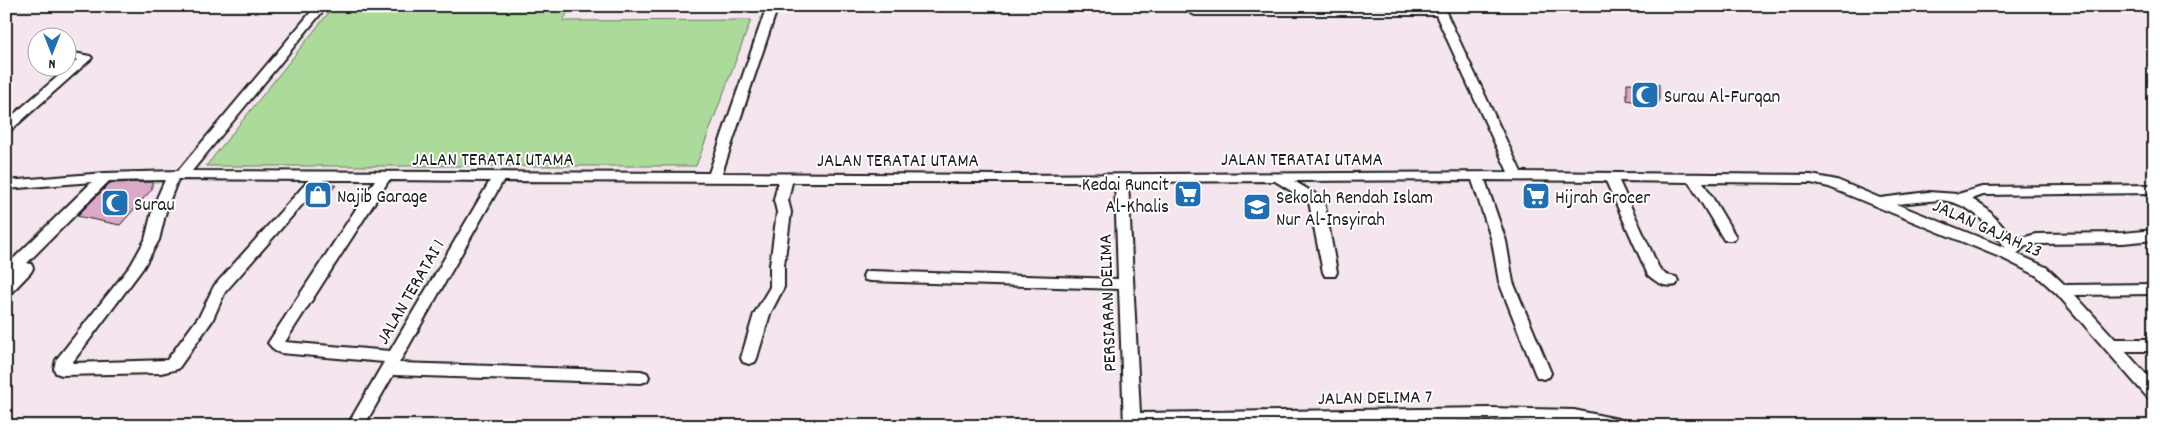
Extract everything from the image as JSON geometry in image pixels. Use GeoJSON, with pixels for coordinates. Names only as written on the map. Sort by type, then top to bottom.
{"type":"FeatureCollection","features":[{"type":"Feature","properties":{"kind":"street"},"geometry":{"type":"LineString","coordinates":[[320,176],[219,290],[207,317],[172,365],[161,367],[62,369],[62,364],[136,268],[152,240],[160,207],[178,175],[322,6]]}},
{"type":"Feature","properties":{"kind":"street"},"geometry":{"type":"LineString","coordinates":[[714,177],[773,6]]}},
{"type":"Feature","properties":{"kind":"street"},"geometry":{"type":"LineString","coordinates":[[1194,12],[1439,9],[1479,100],[1516,176]]}},
{"type":"Feature","properties":{"kind":"street"},"geometry":{"type":"LineString","coordinates":[[78,57],[86,58],[78,65]]}},
{"type":"Feature","properties":{"kind":"street"},"geometry":{"type":"LineString","coordinates":[[6,128],[63,78]]}},
{"type":"Feature","properties":{"kind":"street","name":"JALAN TERATAI UTAMA"},"geometry":{"type":"LineString","coordinates":[[6,184],[178,175],[1121,178],[1516,176],[1789,179]]}},
{"type":"Feature","properties":{"kind":"street"},"geometry":{"type":"LineString","coordinates":[[1477,176],[1499,241],[1506,282],[1543,373]]}},
{"type":"Feature","properties":{"kind":"street"},"geometry":{"type":"LineString","coordinates":[[384,177],[276,343],[280,347],[391,363],[641,377]]}},
{"type":"Feature","properties":{"kind":"street","name":"JALAN TERATAI 1"},"geometry":{"type":"LineString","coordinates":[[355,426],[499,177]]}},
{"type":"Feature","properties":{"kind":"street"},"geometry":{"type":"LineString","coordinates":[[749,358],[762,314],[776,287],[784,212],[781,200],[786,177]]}},
{"type":"Feature","properties":{"kind":"street"},"geometry":{"type":"LineString","coordinates":[[1276,177],[1314,199],[1318,206],[1330,272]]}},
{"type":"Feature","properties":{"kind":"street"},"geometry":{"type":"LineString","coordinates":[[6,275],[104,178]]}},
{"type":"Feature","properties":{"kind":"street","name":"PERSIARAN DELIMA"},"geometry":{"type":"LineString","coordinates":[[1121,178],[1131,423]]}},
{"type":"Feature","properties":{"kind":"street"},"geometry":{"type":"LineString","coordinates":[[1611,178],[1653,271],[1661,279],[1671,281]]}},
{"type":"Feature","properties":{"kind":"street"},"geometry":{"type":"LineString","coordinates":[[1694,179],[1729,237]]}},
{"type":"Feature","properties":{"kind":"street","name":"JALAN GAJAH 23"},"geometry":{"type":"LineString","coordinates":[[1789,179],[1820,180],[2011,252],[2040,271],[2062,290],[2154,394]]}},
{"type":"Feature","properties":{"kind":"street"},"geometry":{"type":"LineString","coordinates":[[1960,198],[1982,191],[2154,189]]}},
{"type":"Feature","properties":{"kind":"street"},"geometry":{"type":"LineString","coordinates":[[1879,202],[1942,195],[1960,198],[1972,205],[2011,252],[2021,242],[2036,239],[2123,238],[2154,235]]}},
{"type":"Feature","properties":{"kind":"street"},"geometry":{"type":"LineString","coordinates":[[6,289],[34,260],[36,254],[34,249]]}},
{"type":"Feature","properties":{"kind":"street"},"geometry":{"type":"LineString","coordinates":[[870,276],[1126,284]]}},
{"type":"Feature","properties":{"kind":"street"},"geometry":{"type":"LineString","coordinates":[[2062,290],[2154,289]]}},
{"type":"Feature","properties":{"kind":"street"},"geometry":{"type":"LineString","coordinates":[[2110,345],[2154,345]]}},
{"type":"Feature","properties":{"kind":"street","name":"JALAN DELIMA 7"},"geometry":{"type":"LineString","coordinates":[[1131,423],[1492,420],[1574,416],[1618,426]]}},
{"type":"Feature","properties":{"kind":"green space"},"geometry":{"type":"Polygon","coordinates":[[[334,6],[571,6],[563,21],[751,20],[696,166],[206,166],[334,6]]]}},
{"type":"Feature","properties":{"kind":"building","name":"Surau Al-Furqan"},"geometry":{"type":"Polygon","coordinates":[[[1627,83],[1659,84],[1659,102],[1647,100],[1647,104],[1627,100],[1627,83]]]}},
{"type":"Feature","properties":{"kind":"building","name":"Surau"},"geometry":{"type":"Polygon","coordinates":[[[152,182],[152,189],[120,225],[77,216],[110,183],[152,182]]]}},
{"type":"Feature","properties":{"kind":"building","name":"Najib Garage"},"geometry":{"type":"Polygon","coordinates":[[[322,185],[336,185],[320,205],[305,204],[322,185]]]}},
{"type":"Feature","properties":{"kind":"place","name":"Surau Al-Furqan"},"geometry":{"type":"Point","coordinates":[1645,95]}},
{"type":"Feature","properties":{"kind":"place","name":"Kedai Runcit Al-Khalis"},"geometry":{"type":"Point","coordinates":[1188,194]}},
{"type":"Feature","properties":{"kind":"place","name":"Najib Garage"},"geometry":{"type":"Point","coordinates":[318,195]}},
{"type":"Feature","properties":{"kind":"place","name":"Hijrah Grocer"},"geometry":{"type":"Point","coordinates":[1536,196]}},
{"type":"Feature","properties":{"kind":"place","name":"Surau"},"geometry":{"type":"Point","coordinates":[115,203]}},
{"type":"Feature","properties":{"kind":"place","name":"Sekolah Rendah Islam Nur Al-Insyirah"},"geometry":{"type":"Point","coordinates":[1257,207]}}]}
